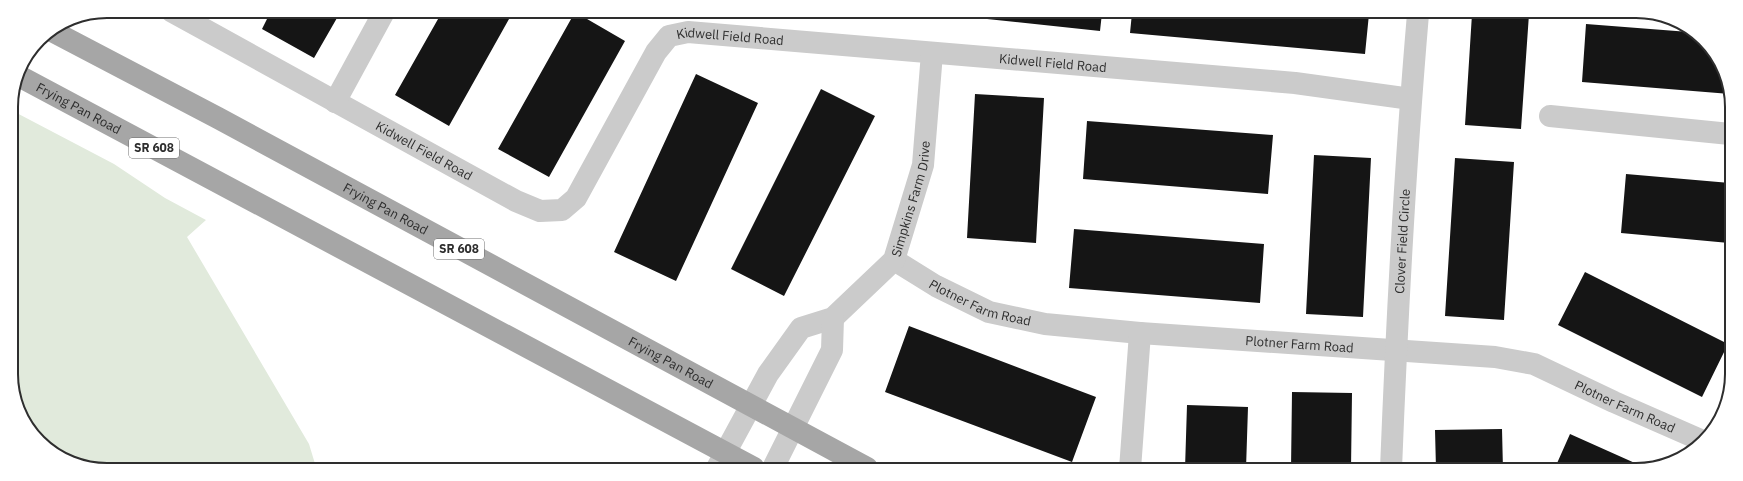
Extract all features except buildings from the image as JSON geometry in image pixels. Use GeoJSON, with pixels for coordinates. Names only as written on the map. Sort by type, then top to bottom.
{"type":"FeatureCollection","features":[{"type":"Feature","properties":{"kind":"main road","name":"Frying Pan Road"},"geometry":{"type":"LineString","coordinates":[[57,34],[218,118],[793,430],[857,463]]}},
{"type":"Feature","properties":{"kind":"main road","name":"Frying Pan Road"},"geometry":{"type":"LineString","coordinates":[[23,78],[721,461]]}},
{"type":"Feature","properties":{"kind":"street","name":"Kidwell Field Road"},"geometry":{"type":"LineString","coordinates":[[184,18],[516,201],[540,211],[562,210],[576,198],[656,52],[669,36],[688,32],[1295,84],[1411,98]]}},
{"type":"Feature","properties":{"kind":"street"},"geometry":{"type":"LineString","coordinates":[[335,102],[381,18]]}},
{"type":"Feature","properties":{"kind":"street","name":"Clover Field Circle"},"geometry":{"type":"LineString","coordinates":[[1391,463],[1396,351],[1411,98],[1418,18]]}},
{"type":"Feature","properties":{"kind":"street","name":"Simpkins Farm Drive"},"geometry":{"type":"LineString","coordinates":[[721,461],[768,374],[801,328],[833,318],[894,260],[923,165],[932,53]]}},
{"type":"Feature","properties":{"kind":"street"},"geometry":{"type":"LineString","coordinates":[[1550,116],[1725,134]]}},
{"type":"Feature","properties":{"kind":"street","name":"Plotner Farm Road"},"geometry":{"type":"LineString","coordinates":[[894,260],[936,286],[989,312],[1045,324],[1140,333],[1495,357],[1534,364],[1614,402],[1697,439]]}},
{"type":"Feature","properties":{"kind":"street"},"geometry":{"type":"LineString","coordinates":[[776,463],[832,350],[833,318]]}},
{"type":"Feature","properties":{"kind":"street"},"geometry":{"type":"LineString","coordinates":[[1130,463],[1140,333]]}},
{"type":"Feature","properties":{"kind":"shaded area"},"geometry":{"type":"Polygon","coordinates":[[[18,114],[114,164],[165,198],[206,220],[187,237],[309,444],[315,463],[107,463],[84,460],[62,451],[53,445],[36,428],[25,408],[21,397],[18,380],[18,114]]]}}]}
